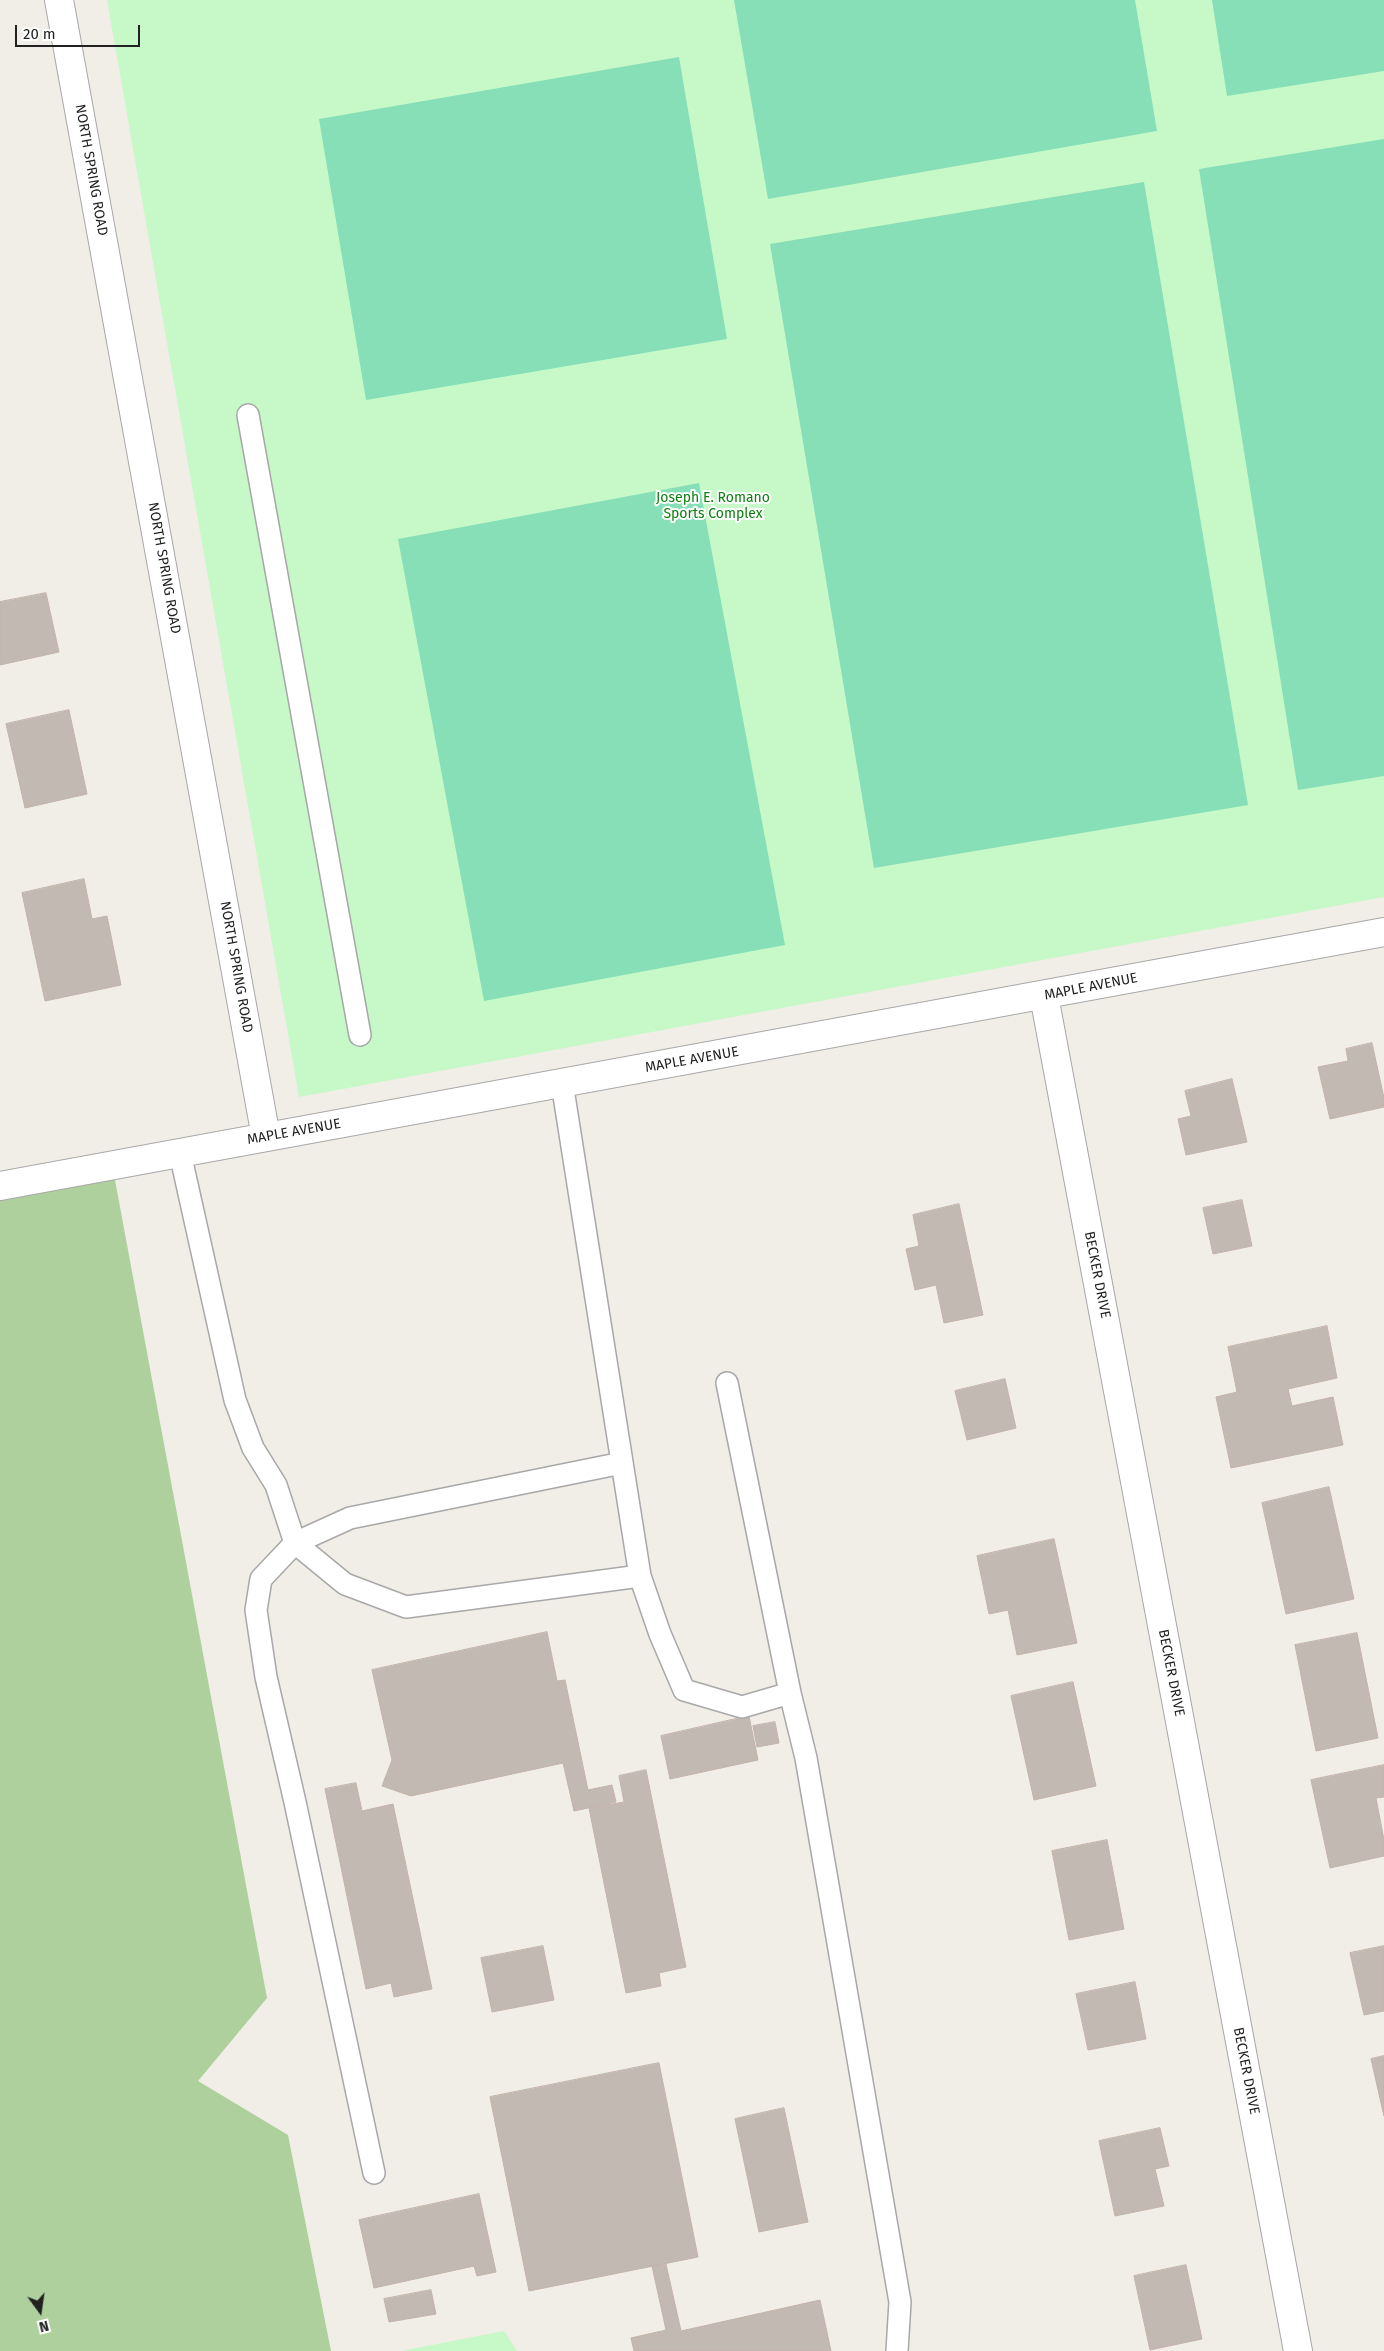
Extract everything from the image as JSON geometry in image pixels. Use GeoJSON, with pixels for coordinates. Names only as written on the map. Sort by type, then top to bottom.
{"type":"FeatureCollection","features":[{"type":"Feature","properties":{"kind":"street","name":"NORTH SPRING ROAD"},"geometry":{"type":"LineString","coordinates":[[59,0],[266,1137]]}},
{"type":"Feature","properties":{"kind":"street","name":"MAPLE AVENUE"},"geometry":{"type":"LineString","coordinates":[[0,1186],[1044,996],[1384,932]]}},
{"type":"Feature","properties":{"kind":"street","name":"BECKER DRIVE"},"geometry":{"type":"LineString","coordinates":[[1044,996],[1298,2351]]}},
{"type":"Feature","properties":{"kind":"lane"},"geometry":{"type":"LineString","coordinates":[[248,415],[360,1035]]}},
{"type":"Feature","properties":{"kind":"lane"},"geometry":{"type":"LineString","coordinates":[[562,1084],[640,1576],[660,1634],[684,1690],[742,1707],[790,1693]]}},
{"type":"Feature","properties":{"kind":"lane"},"geometry":{"type":"LineString","coordinates":[[180,1153],[235,1400],[253,1448],[276,1485],[296,1543],[345,1584],[406,1607],[640,1576]]}},
{"type":"Feature","properties":{"kind":"lane"},"geometry":{"type":"LineString","coordinates":[[727,1383],[790,1693],[806,1758],[900,2302],[897,2351]]}},
{"type":"Feature","properties":{"kind":"lane"},"geometry":{"type":"LineString","coordinates":[[374,2173],[295,1802],[266,1677],[256,1610],[261,1579],[296,1543],[350,1518],[622,1463]]}},
{"type":"Feature","properties":{"kind":"green space","name":"Joseph E. Romano Sports Complex"},"geometry":{"type":"Polygon","coordinates":[[[107,0],[1384,0],[1384,897],[299,1097],[107,0]]]}},
{"type":"Feature","properties":{"kind":"green space"},"geometry":{"type":"Polygon","coordinates":[[[734,0],[1135,0],[1157,131],[768,199],[734,0]]]}},
{"type":"Feature","properties":{"kind":"green space"},"geometry":{"type":"Polygon","coordinates":[[[1212,0],[1384,0],[1384,71],[1227,96],[1212,0]]]}},
{"type":"Feature","properties":{"kind":"green space"},"geometry":{"type":"Polygon","coordinates":[[[679,57],[727,339],[366,400],[319,119],[679,57]]]}},
{"type":"Feature","properties":{"kind":"green space"},"geometry":{"type":"Polygon","coordinates":[[[1384,139],[1384,776],[1298,790],[1199,169],[1384,139]]]}},
{"type":"Feature","properties":{"kind":"green space"},"geometry":{"type":"Polygon","coordinates":[[[1144,182],[1248,805],[874,868],[770,244],[1144,182]]]}},
{"type":"Feature","properties":{"kind":"green space"},"geometry":{"type":"Polygon","coordinates":[[[699,483],[785,945],[484,1001],[398,539],[699,483]]]}},
{"type":"Feature","properties":{"kind":"green space"},"geometry":{"type":"Polygon","coordinates":[[[112,1164],[267,1998],[198,2081],[288,2135],[331,2351],[0,2351],[0,1185],[112,1164]]]}},
{"type":"Feature","properties":{"kind":"green space"},"geometry":{"type":"Polygon","coordinates":[[[504,2331],[517,2351],[401,2351],[504,2331]]]}},
{"type":"Feature","properties":{"kind":"building"},"geometry":{"type":"Polygon","coordinates":[[[46,593],[59,652],[0,665],[0,602],[46,593]]]}},
{"type":"Feature","properties":{"kind":"building"},"geometry":{"type":"Polygon","coordinates":[[[69,710],[87,794],[25,808],[6,724],[69,710]]]}},
{"type":"Feature","properties":{"kind":"building"},"geometry":{"type":"Polygon","coordinates":[[[84,879],[92,919],[107,916],[121,985],[45,1001],[22,893],[84,879]]]}},
{"type":"Feature","properties":{"kind":"building"},"geometry":{"type":"Polygon","coordinates":[[[1372,1043],[1384,1098],[1384,1107],[1330,1119],[1318,1067],[1348,1061],[1346,1049],[1372,1043]]]}},
{"type":"Feature","properties":{"kind":"building"},"geometry":{"type":"Polygon","coordinates":[[[1232,1079],[1247,1142],[1186,1155],[1178,1119],[1191,1116],[1185,1091],[1232,1079]]]}},
{"type":"Feature","properties":{"kind":"building"},"geometry":{"type":"Polygon","coordinates":[[[1242,1200],[1252,1246],[1213,1254],[1203,1208],[1242,1200]]]}},
{"type":"Feature","properties":{"kind":"building"},"geometry":{"type":"Polygon","coordinates":[[[959,1204],[983,1315],[944,1323],[936,1285],[915,1290],[906,1249],[919,1246],[913,1215],[959,1204]]]}},
{"type":"Feature","properties":{"kind":"building"},"geometry":{"type":"Polygon","coordinates":[[[1327,1326],[1337,1378],[1288,1389],[1292,1406],[1333,1397],[1343,1445],[1231,1468],[1216,1397],[1237,1392],[1228,1347],[1327,1326]]]}},
{"type":"Feature","properties":{"kind":"building"},"geometry":{"type":"Polygon","coordinates":[[[1005,1379],[1016,1428],[967,1440],[955,1391],[1005,1379]]]}},
{"type":"Feature","properties":{"kind":"building"},"geometry":{"type":"Polygon","coordinates":[[[1329,1487],[1354,1599],[1286,1614],[1262,1503],[1329,1487]]]}},
{"type":"Feature","properties":{"kind":"building"},"geometry":{"type":"Polygon","coordinates":[[[1054,1539],[1077,1643],[1017,1655],[1008,1610],[989,1614],[977,1556],[1054,1539]]]}},
{"type":"Feature","properties":{"kind":"building"},"geometry":{"type":"Polygon","coordinates":[[[547,1632],[557,1681],[565,1680],[588,1790],[612,1785],[616,1802],[574,1811],[563,1763],[411,1796],[382,1786],[392,1760],[372,1670],[547,1632]]]}},
{"type":"Feature","properties":{"kind":"building"},"geometry":{"type":"Polygon","coordinates":[[[1357,1633],[1378,1738],[1316,1751],[1295,1645],[1357,1633]]]}},
{"type":"Feature","properties":{"kind":"building"},"geometry":{"type":"Polygon","coordinates":[[[1073,1682],[1096,1786],[1034,1800],[1011,1696],[1073,1682]]]}},
{"type":"Feature","properties":{"kind":"building"},"geometry":{"type":"Polygon","coordinates":[[[749,1716],[758,1760],[670,1779],[661,1736],[749,1716]]]}},
{"type":"Feature","properties":{"kind":"building"},"geometry":{"type":"Polygon","coordinates":[[[775,1722],[779,1743],[757,1747],[753,1726],[775,1722]]]}},
{"type":"Feature","properties":{"kind":"building"},"geometry":{"type":"Polygon","coordinates":[[[1384,1765],[1384,1797],[1376,1798],[1384,1840],[1384,1856],[1330,1868],[1311,1780],[1384,1765]]]}},
{"type":"Feature","properties":{"kind":"building"},"geometry":{"type":"Polygon","coordinates":[[[646,1770],[686,1967],[659,1973],[661,1986],[626,1993],[589,1808],[624,1802],[619,1776],[646,1770]]]}},
{"type":"Feature","properties":{"kind":"building"},"geometry":{"type":"Polygon","coordinates":[[[356,1783],[362,1811],[393,1804],[432,1989],[394,1997],[391,1983],[366,1989],[325,1789],[356,1783]]]}},
{"type":"Feature","properties":{"kind":"building"},"geometry":{"type":"Polygon","coordinates":[[[1107,1840],[1124,1929],[1069,1940],[1052,1851],[1107,1840]]]}},
{"type":"Feature","properties":{"kind":"building"},"geometry":{"type":"Polygon","coordinates":[[[543,1946],[554,2000],[492,2012],[481,1958],[543,1946]]]}},
{"type":"Feature","properties":{"kind":"building"},"geometry":{"type":"Polygon","coordinates":[[[1384,1946],[1384,2011],[1364,2015],[1350,1953],[1384,1946]]]}},
{"type":"Feature","properties":{"kind":"building"},"geometry":{"type":"Polygon","coordinates":[[[1135,1982],[1146,2039],[1088,2050],[1076,1994],[1135,1982]]]}},
{"type":"Feature","properties":{"kind":"building"},"geometry":{"type":"Polygon","coordinates":[[[1384,2056],[1384,2116],[1371,2059],[1384,2056]]]}},
{"type":"Feature","properties":{"kind":"building"},"geometry":{"type":"Polygon","coordinates":[[[659,2063],[698,2257],[529,2291],[490,2097],[659,2063]]]}},
{"type":"Feature","properties":{"kind":"building"},"geometry":{"type":"Polygon","coordinates":[[[784,2108],[808,2222],[759,2232],[735,2119],[784,2108]]]}},
{"type":"Feature","properties":{"kind":"building"},"geometry":{"type":"Polygon","coordinates":[[[1160,2128],[1169,2166],[1155,2169],[1164,2206],[1115,2216],[1099,2141],[1160,2128]]]}},
{"type":"Feature","properties":{"kind":"building"},"geometry":{"type":"Polygon","coordinates":[[[479,2194],[496,2272],[477,2276],[474,2266],[374,2288],[359,2220],[479,2194]]]}},
{"type":"Feature","properties":{"kind":"building"},"geometry":{"type":"Polygon","coordinates":[[[666,2264],[681,2331],[820,2300],[831,2351],[634,2351],[631,2338],[666,2330],[652,2266],[666,2264]]]}},
{"type":"Feature","properties":{"kind":"building"},"geometry":{"type":"Polygon","coordinates":[[[1186,2265],[1202,2339],[1150,2350],[1134,2276],[1186,2265]]]}},
{"type":"Feature","properties":{"kind":"building"},"geometry":{"type":"Polygon","coordinates":[[[431,2290],[436,2314],[389,2322],[384,2299],[431,2290]]]}}]}
